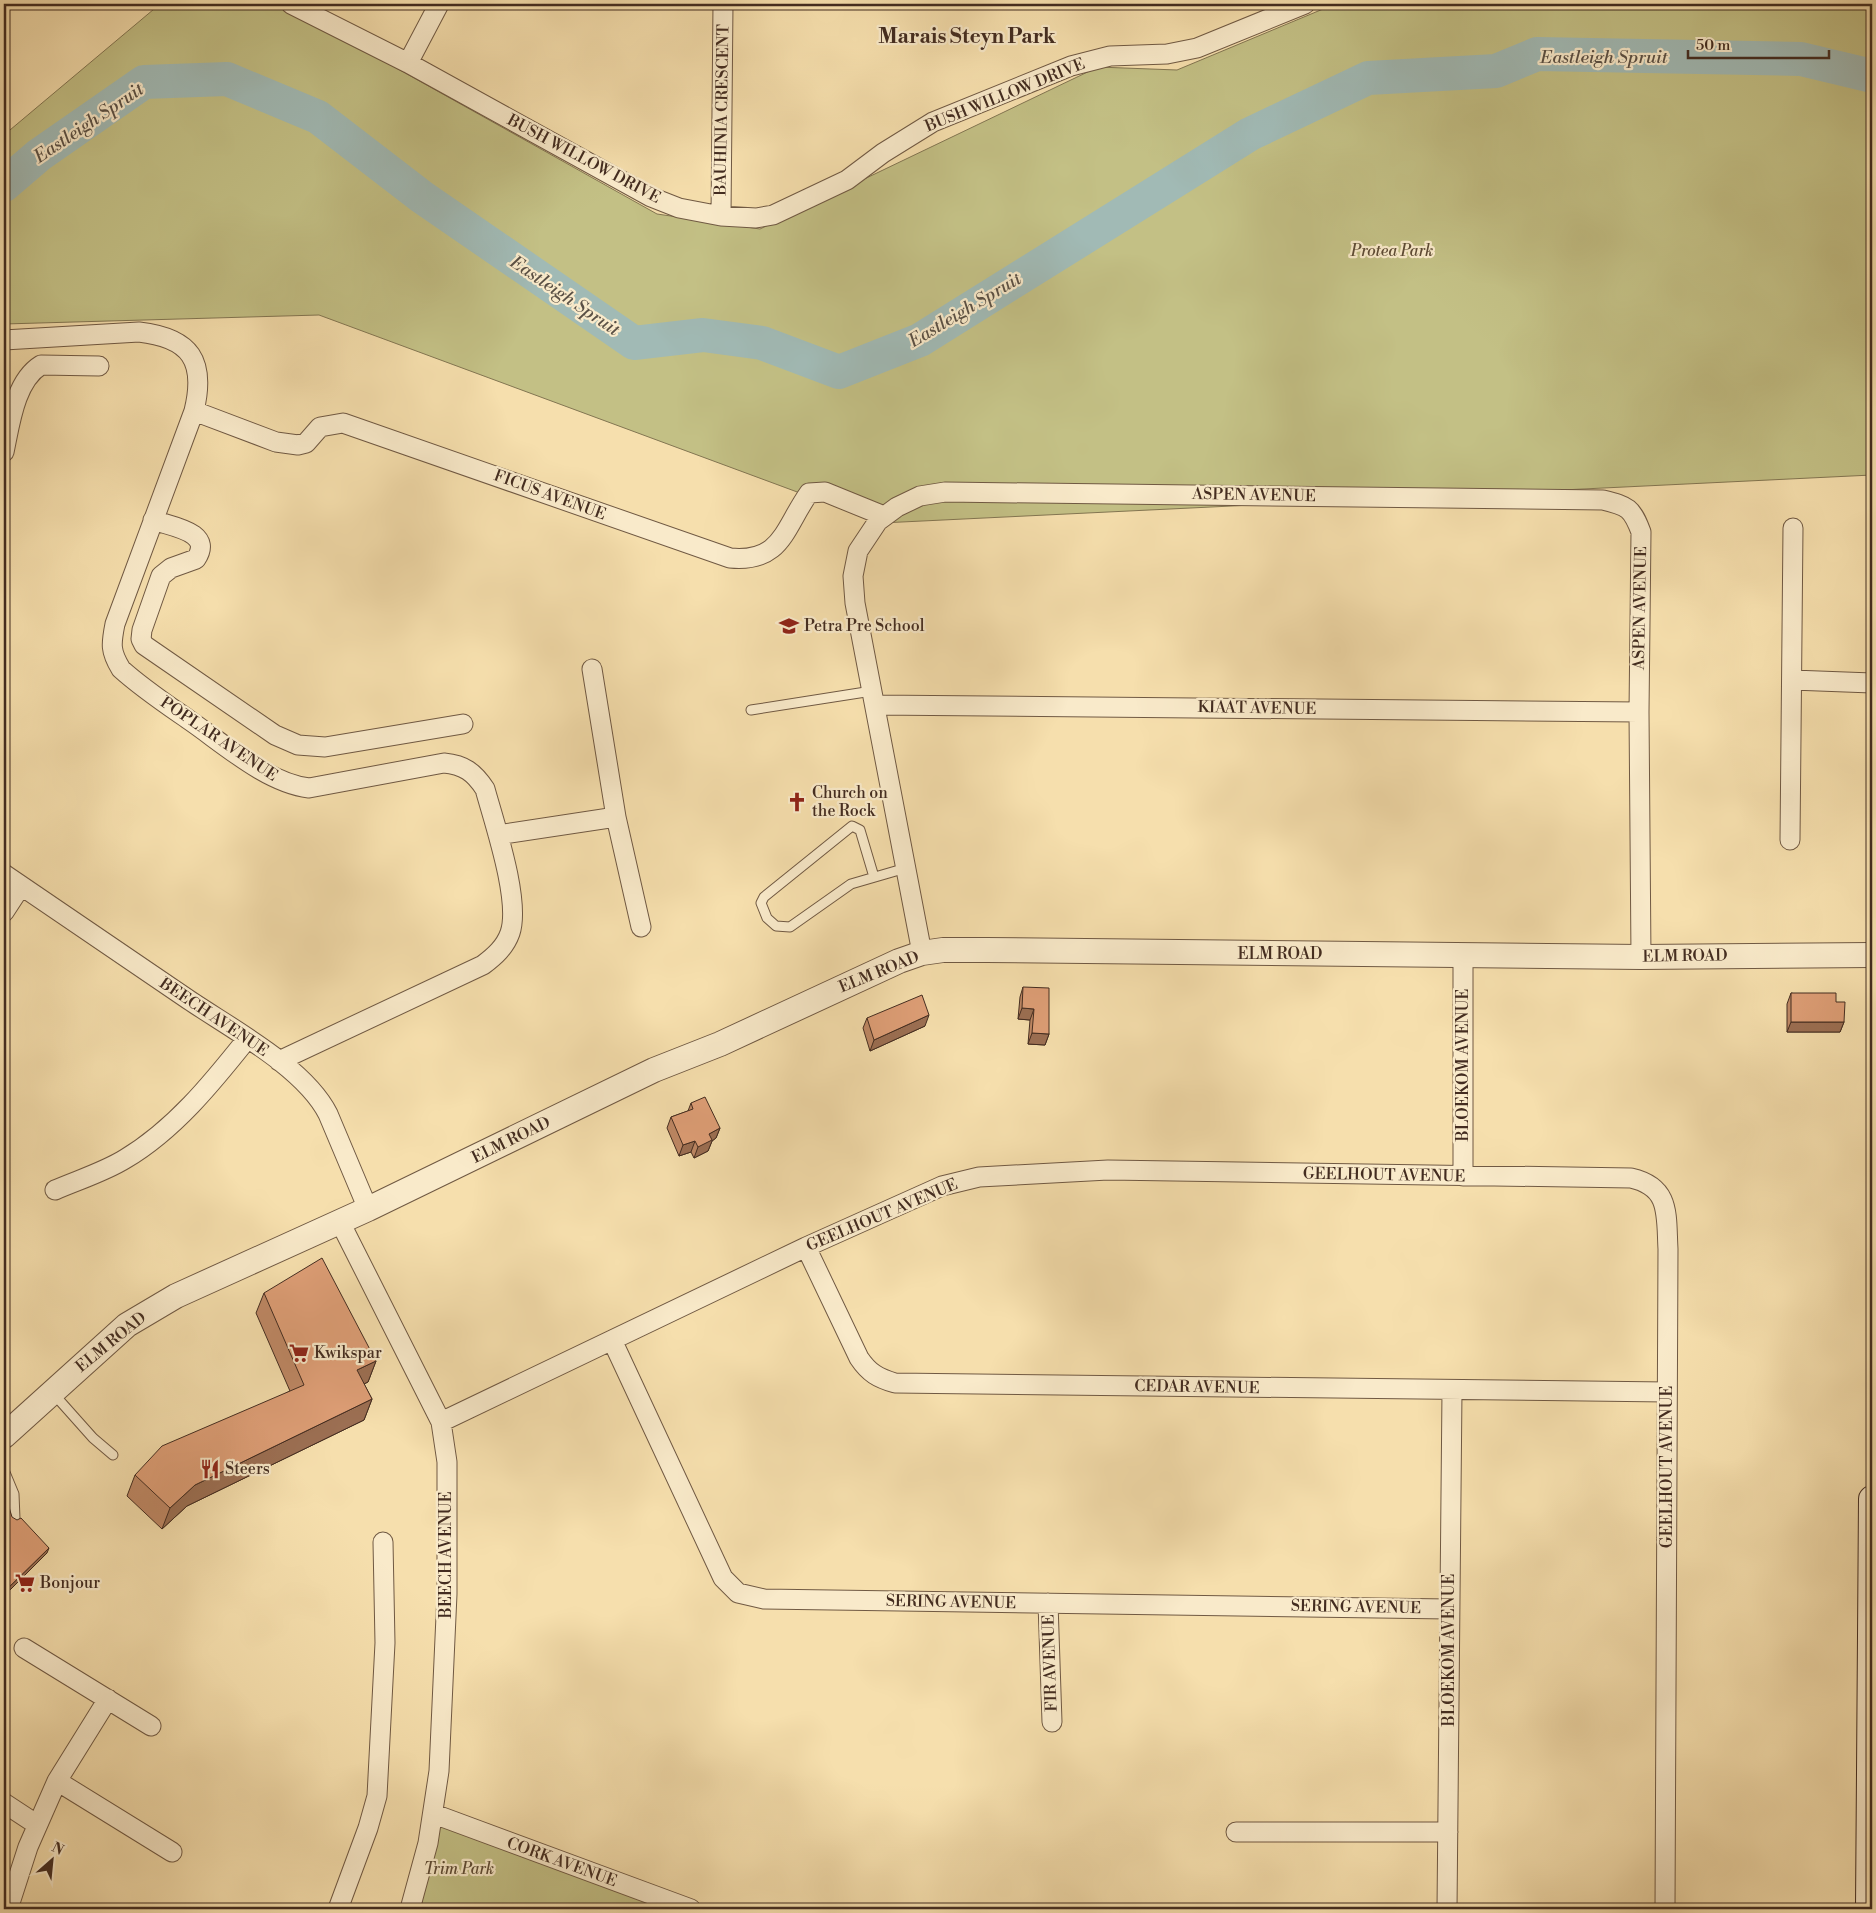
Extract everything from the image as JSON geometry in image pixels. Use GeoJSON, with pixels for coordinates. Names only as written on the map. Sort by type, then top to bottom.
{"type":"FeatureCollection","features":[{"type":"Feature","properties":{"kind":"main road"},"geometry":{"type":"LineString","coordinates":[[1869,1909],[1872,1499]]}},
{"type":"Feature","properties":{"kind":"street","name":"BUSH WILLOW DRIVE"},"geometry":{"type":"LineString","coordinates":[[291,4],[408,63],[651,197],[679,208],[721,216],[756,218],[774,215],[792,208],[847,180],[883,153],[933,122],[1071,66],[1110,56],[1167,54],[1197,48],[1305,4]]}},
{"type":"Feature","properties":{"kind":"street"},"geometry":{"type":"LineString","coordinates":[[408,63],[439,4]]}},
{"type":"Feature","properties":{"kind":"street","name":"BAUHINIA CRESCENT"},"geometry":{"type":"LineString","coordinates":[[721,216],[723,4]]}},
{"type":"Feature","properties":{"kind":"street","name":"POPLAR AVENUE"},"geometry":{"type":"LineString","coordinates":[[4,340],[139,332],[172,338],[184,347],[197,370],[199,389],[194,411],[115,624],[112,655],[121,669],[224,744],[279,779],[294,786],[309,788],[444,763],[465,767],[476,776],[485,788],[498,835],[511,896],[513,919],[506,943],[497,954],[483,965],[279,1061]]}},
{"type":"Feature","properties":{"kind":"street"},"geometry":{"type":"LineString","coordinates":[[4,452],[21,390],[34,370],[41,366],[99,366]]}},
{"type":"Feature","properties":{"kind":"street","name":"FICUS AVENUE"},"geometry":{"type":"LineString","coordinates":[[194,411],[288,445],[306,443],[320,427],[343,422],[730,558],[746,560],[760,557],[772,550],[783,537],[809,493],[825,492],[884,516]]}},
{"type":"Feature","properties":{"kind":"street","name":"ASPEN AVENUE"},"geometry":{"type":"LineString","coordinates":[[922,953],[855,603],[853,576],[858,551],[878,521],[897,507],[920,496],[945,492],[1603,500],[1624,505],[1634,514],[1641,532],[1639,712],[1641,957]]}},
{"type":"Feature","properties":{"kind":"street"},"geometry":{"type":"LineString","coordinates":[[153,520],[196,536],[202,546],[196,559],[171,568],[161,576],[142,630],[141,639],[144,645],[275,734],[298,745],[324,747],[463,724]]}},
{"type":"Feature","properties":{"kind":"street"},"geometry":{"type":"LineString","coordinates":[[1790,840],[1793,528]]}},
{"type":"Feature","properties":{"kind":"street"},"geometry":{"type":"LineString","coordinates":[[592,669],[616,817],[641,927]]}},
{"type":"Feature","properties":{"kind":"street"},"geometry":{"type":"LineString","coordinates":[[1792,680],[1872,683]]}},
{"type":"Feature","properties":{"kind":"street","name":"KIAAT AVENUE"},"geometry":{"type":"LineString","coordinates":[[874,698],[1639,712]]}},
{"type":"Feature","properties":{"kind":"street"},"geometry":{"type":"LineString","coordinates":[[498,835],[616,817]]}},
{"type":"Feature","properties":{"kind":"street","name":"BEECH AVENUE"},"geometry":{"type":"LineString","coordinates":[[4,874],[279,1061],[305,1083],[320,1099],[368,1210]]}},
{"type":"Feature","properties":{"kind":"street"},"geometry":{"type":"LineString","coordinates":[[4,912],[22,886]]}},
{"type":"Feature","properties":{"kind":"street","name":"ELM ROAD"},"geometry":{"type":"LineString","coordinates":[[4,1436],[127,1325],[184,1292],[368,1210],[654,1070],[720,1044],[857,979],[922,953],[943,950],[996,950],[1641,957],[1872,955]]}},
{"type":"Feature","properties":{"kind":"street","name":"BLOEKOM AVENUE"},"geometry":{"type":"LineString","coordinates":[[1462,1176],[1463,955]]}},
{"type":"Feature","properties":{"kind":"street"},"geometry":{"type":"LineString","coordinates":[[56,1190],[124,1160],[157,1138],[188,1108],[247,1039]]}},
{"type":"Feature","properties":{"kind":"street","name":"GEELHOUT AVENUE"},"geometry":{"type":"LineString","coordinates":[[440,1422],[806,1248],[942,1186],[979,1176],[1008,1173],[1108,1170],[1631,1178],[1651,1184],[1665,1203],[1668,1249],[1665,1909]]}},
{"type":"Feature","properties":{"kind":"street","name":"BEECH AVENUE"},"geometry":{"type":"LineString","coordinates":[[340,1222],[440,1422],[447,1462],[447,1594],[439,1771],[434,1814],[410,1909]]}},
{"type":"Feature","properties":{"kind":"street","name":"CEDAR AVENUE"},"geometry":{"type":"LineString","coordinates":[[806,1248],[859,1358],[868,1371],[879,1378],[895,1383],[1452,1391],[1667,1392]]}},
{"type":"Feature","properties":{"kind":"street","name":"SERING AVENUE"},"geometry":{"type":"LineString","coordinates":[[612,1340],[723,1578],[738,1593],[764,1599],[1449,1609]]}},
{"type":"Feature","properties":{"kind":"street","name":"BLOEKOM AVENUE"},"geometry":{"type":"LineString","coordinates":[[1447,1909],[1452,1391]]}},
{"type":"Feature","properties":{"kind":"street"},"geometry":{"type":"LineString","coordinates":[[338,1909],[368,1828],[377,1796],[385,1643],[383,1542]]}},
{"type":"Feature","properties":{"kind":"street","name":"FIR AVENUE"},"geometry":{"type":"LineString","coordinates":[[1048,1603],[1052,1722]]}},
{"type":"Feature","properties":{"kind":"street"},"geometry":{"type":"LineString","coordinates":[[24,1648],[151,1726]]}},
{"type":"Feature","properties":{"kind":"street"},"geometry":{"type":"LineString","coordinates":[[8,1909],[36,1824],[57,1780],[108,1699]]}},
{"type":"Feature","properties":{"kind":"street"},"geometry":{"type":"LineString","coordinates":[[57,1780],[172,1852]]}},
{"type":"Feature","properties":{"kind":"street"},"geometry":{"type":"LineString","coordinates":[[4,1803],[36,1824]]}},
{"type":"Feature","properties":{"kind":"street","name":"CORK AVENUE"},"geometry":{"type":"LineString","coordinates":[[434,1814],[691,1909]]}},
{"type":"Feature","properties":{"kind":"street"},"geometry":{"type":"LineString","coordinates":[[1236,1832],[1448,1832]]}},
{"type":"Feature","properties":{"kind":"lane"},"geometry":{"type":"LineString","coordinates":[[751,710],[874,698]]}},
{"type":"Feature","properties":{"kind":"lane"},"geometry":{"type":"LineString","coordinates":[[874,877],[860,830],[852,826],[764,897],[761,903],[767,918],[776,926],[790,928],[842,890],[874,877],[906,868]]}},
{"type":"Feature","properties":{"kind":"lane"},"geometry":{"type":"LineString","coordinates":[[52,1392],[92,1438],[113,1455]]}},
{"type":"Feature","properties":{"kind":"lane"},"geometry":{"type":"LineString","coordinates":[[4,1470],[14,1494],[15,1519]]}},
{"type":"Feature","properties":{"kind":"green space","name":"Protea Park"},"geometry":{"type":"Polygon","coordinates":[[[160,4],[282,4],[657,214],[760,229],[1098,67],[1177,70],[1335,4],[1872,4],[1872,475],[881,523],[319,315],[4,324],[4,135],[160,4]]]}},
{"type":"Feature","properties":{"kind":"green space","name":"Trim Park"},"geometry":{"type":"Polygon","coordinates":[[[432,1817],[689,1909],[406,1909],[432,1817]]]}},
{"type":"Feature","properties":{"kind":"building"},"geometry":{"type":"Polygon","coordinates":[[[1023,987],[1049,988],[1049,1034],[1032,1033],[1034,1009],[1022,1008],[1023,987]]]}},
{"type":"Feature","properties":{"kind":"building"},"geometry":{"type":"Polygon","coordinates":[[[1791,993],[1836,993],[1836,1002],[1845,1002],[1844,1022],[1791,1022],[1791,993]]]}},
{"type":"Feature","properties":{"kind":"building"},"geometry":{"type":"Polygon","coordinates":[[[922,995],[929,1015],[874,1040],[867,1018],[922,995]]]}},
{"type":"Feature","properties":{"kind":"building"},"geometry":{"type":"Polygon","coordinates":[[[705,1097],[720,1128],[709,1134],[712,1140],[698,1147],[695,1141],[683,1145],[671,1117],[693,1109],[691,1103],[705,1097]]]}},
{"type":"Feature","properties":{"kind":"building"},"geometry":{"type":"Polygon","coordinates":[[[322,1258],[376,1361],[357,1370],[372,1399],[195,1485],[170,1508],[135,1475],[162,1446],[304,1385],[264,1293],[322,1258]]]}},
{"type":"Feature","properties":{"kind":"building"},"geometry":{"type":"Polygon","coordinates":[[[8,1504],[12,1517],[17,1520],[21,1518],[49,1548],[4,1592],[4,1508],[8,1504]]]}},
{"type":"Feature","properties":{"kind":"waterway","name":"Eastleigh Spruit"},"geometry":{"type":"LineString","coordinates":[[4,185],[39,155],[144,82],[227,79],[318,117],[422,197],[634,343],[703,335],[762,343],[839,372],[920,340],[1250,134],[1368,78],[1496,71],[1537,54],[1801,59],[1872,76]]}},
{"type":"Feature","properties":{"kind":"place","name":"Petra Pre School"},"geometry":{"type":"Point","coordinates":[789,626]}},
{"type":"Feature","properties":{"kind":"place","name":"Church on the Rock"},"geometry":{"type":"Point","coordinates":[797,802]}},
{"type":"Feature","properties":{"kind":"place","name":"Kwikspar"},"geometry":{"type":"Point","coordinates":[299,1353]}},
{"type":"Feature","properties":{"kind":"place","name":"Steers"},"geometry":{"type":"Point","coordinates":[210,1469]}},
{"type":"Feature","properties":{"kind":"place","name":"Bonjour"},"geometry":{"type":"Point","coordinates":[25,1583]}},
{"type":"Feature","properties":{"kind":"district","name":"Marais Steyn Park"},"geometry":{"type":"Point","coordinates":[967,37]}}]}
